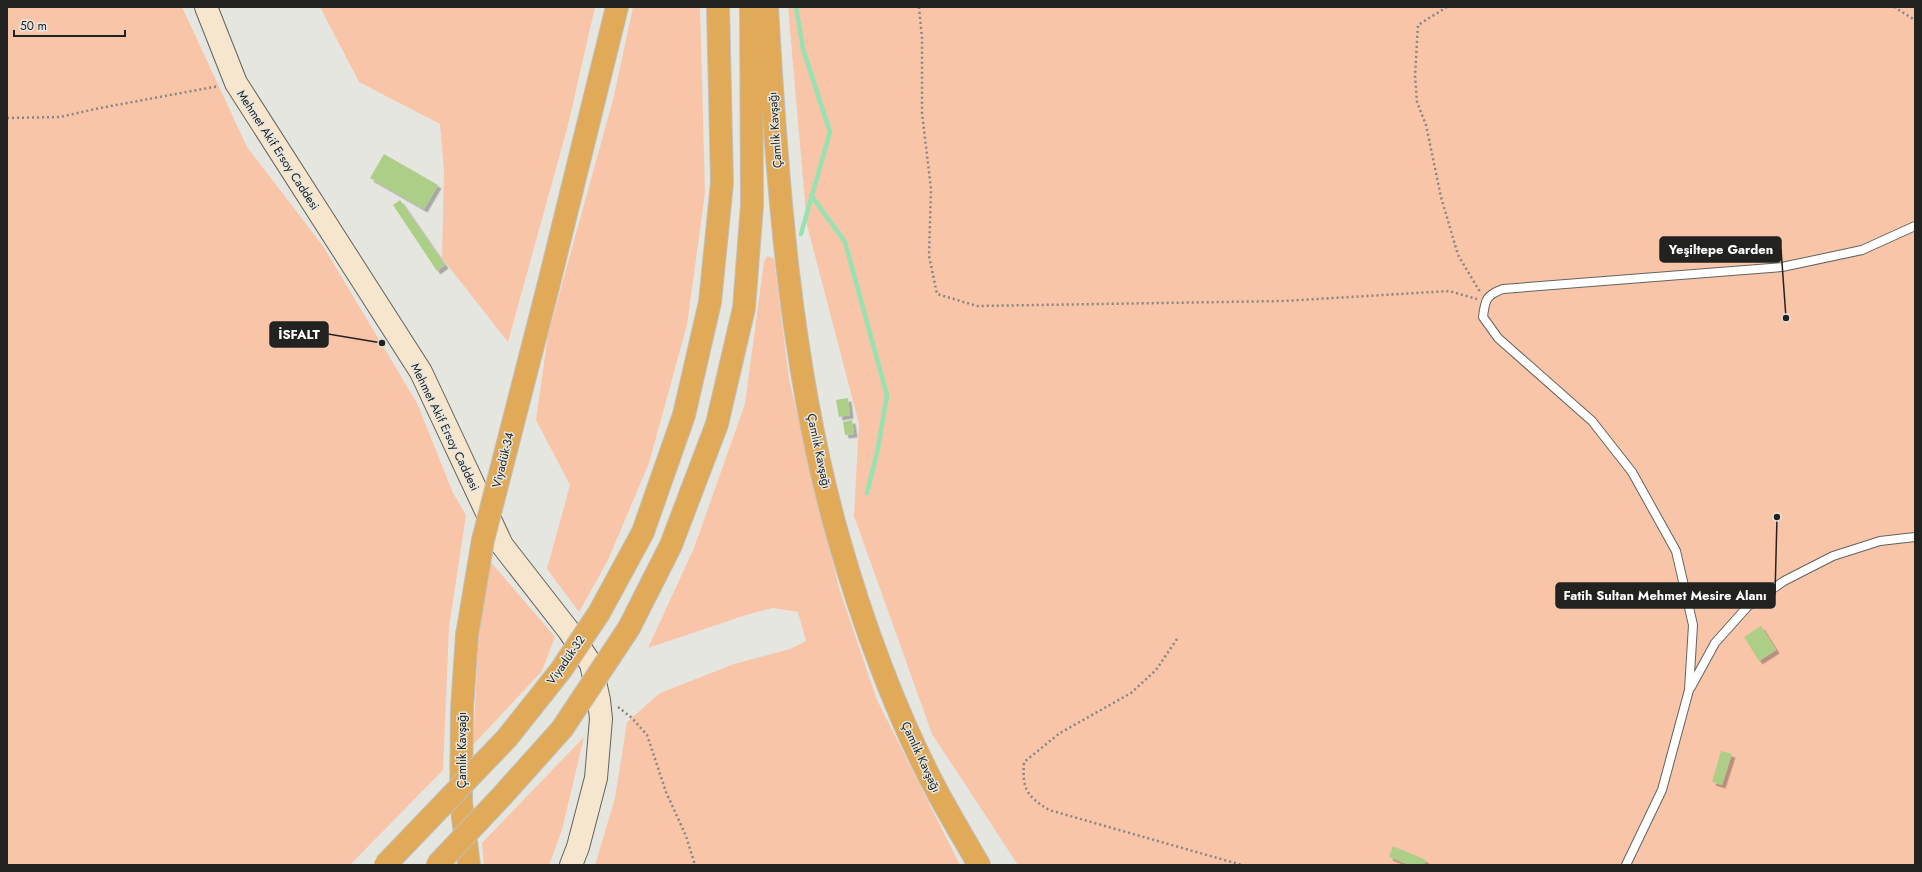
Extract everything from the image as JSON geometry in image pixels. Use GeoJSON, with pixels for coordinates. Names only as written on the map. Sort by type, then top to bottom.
{"type":"FeatureCollection","features":[{"type":"Feature","properties":{"kind":"highway","name":"Viyadük-34"},"geometry":{"type":"LineString","coordinates":[[467,635],[483,540],[548,287],[617,7]]}},
{"type":"Feature","properties":{"kind":"highway","name":"Viyadük-32"},"geometry":{"type":"LineString","coordinates":[[385,865],[508,738],[561,670],[599,613],[643,532],[684,415],[710,302],[722,183],[718,7]]}},
{"type":"Feature","properties":{"kind":"highway","name":"Çamlık Kavşağı"},"geometry":{"type":"LineString","coordinates":[[437,865],[562,729],[629,628],[671,545],[717,424],[744,308],[752,205],[751,7]]}},
{"type":"Feature","properties":{"kind":"highway","name":"Çamlık Kavşağı"},"geometry":{"type":"LineString","coordinates":[[767,7],[775,143],[788,265],[802,367],[814,433],[838,535],[864,619],[898,708],[938,794],[980,865]]}},
{"type":"Feature","properties":{"kind":"highway","name":"Çamlık Kavşağı"},"geometry":{"type":"LineString","coordinates":[[467,635],[462,708],[461,802],[469,865]]}},
{"type":"Feature","properties":{"kind":"main road","name":"Mehmet Akif Ersoy Caddesi"},"geometry":{"type":"LineString","coordinates":[[206,7],[236,83],[421,372],[502,545],[569,631],[591,664],[599,700],[601,720],[596,778],[578,847],[571,865]]}},
{"type":"Feature","properties":{"kind":"lane"},"geometry":{"type":"LineString","coordinates":[[1626,865],[1662,790],[1689,690],[1693,625],[1676,551],[1632,472],[1592,421],[1498,338],[1483,318],[1485,301],[1492,293],[1503,289],[1782,267],[1862,250],[1915,226]]}},
{"type":"Feature","properties":{"kind":"lane"},"geometry":{"type":"LineString","coordinates":[[1689,690],[1715,644],[1748,606],[1778,586],[1833,556],[1880,541],[1915,537]]}},
{"type":"Feature","properties":{"kind":"path"},"geometry":{"type":"LineString","coordinates":[[919,7],[922,38],[922,113],[930,189],[929,256],[937,294],[977,306],[1284,300],[1449,291],[1485,301]]}},
{"type":"Feature","properties":{"kind":"path"},"geometry":{"type":"LineString","coordinates":[[1447,7],[1418,25],[1416,49],[1417,102],[1426,125],[1441,197],[1458,255],[1485,301]]}},
{"type":"Feature","properties":{"kind":"path"},"geometry":{"type":"LineString","coordinates":[[1894,7],[1915,20]]}},
{"type":"Feature","properties":{"kind":"path"},"geometry":{"type":"LineString","coordinates":[[7,118],[60,118],[100,108],[236,83]]}},
{"type":"Feature","properties":{"kind":"path"},"geometry":{"type":"LineString","coordinates":[[1177,639],[1156,670],[1131,693],[1060,733],[1024,762],[1022,781],[1032,799],[1049,810],[1242,865]]}},
{"type":"Feature","properties":{"kind":"path"},"geometry":{"type":"LineString","coordinates":[[599,700],[613,704],[632,718],[647,735],[666,792],[686,836],[695,865]]}},
{"type":"Feature","properties":{"kind":"shaded area"},"geometry":{"type":"Polygon","coordinates":[[[7,7],[182,7],[247,147],[323,246],[417,403],[453,493],[466,515],[449,627],[443,770],[350,865],[7,865],[7,7]]]}},
{"type":"Feature","properties":{"kind":"shaded area"},"geometry":{"type":"Polygon","coordinates":[[[320,7],[595,7],[568,125],[508,342],[442,258],[444,171],[440,124],[359,82],[320,7]]]}},
{"type":"Feature","properties":{"kind":"shaded area"},"geometry":{"type":"Polygon","coordinates":[[[633,7],[700,7],[705,193],[687,325],[649,463],[608,560],[579,612],[547,569],[570,485],[536,420],[548,335],[614,96],[633,7]]]}},
{"type":"Feature","properties":{"kind":"shaded area"},"geometry":{"type":"Polygon","coordinates":[[[788,7],[1915,7],[1915,865],[1018,865],[932,734],[854,516],[859,424],[807,225],[788,7]]]}},
{"type":"Feature","properties":{"kind":"shaded area"},"geometry":{"type":"Polygon","coordinates":[[[768,256],[774,259],[789,379],[839,588],[877,700],[960,865],[595,865],[615,798],[627,722],[660,693],[734,664],[790,649],[806,641],[798,612],[773,608],[746,615],[648,648],[694,548],[745,404],[764,261],[768,256]]]}},
{"type":"Feature","properties":{"kind":"shaded area"},"geometry":{"type":"Polygon","coordinates":[[[490,561],[555,637],[542,671],[473,745],[479,630],[490,561]]]}},
{"type":"Feature","properties":{"kind":"shaded area"},"geometry":{"type":"Polygon","coordinates":[[[584,737],[562,830],[549,865],[484,865],[482,843],[584,737]]]}},
{"type":"Feature","properties":{"kind":"building"},"geometry":{"type":"Polygon","coordinates":[[[384,154],[438,185],[424,209],[370,178],[384,154]]]}},
{"type":"Feature","properties":{"kind":"building"},"geometry":{"type":"Polygon","coordinates":[[[400,200],[445,265],[437,271],[393,205],[400,200]]]}},
{"type":"Feature","properties":{"kind":"building"},"geometry":{"type":"Polygon","coordinates":[[[848,398],[850,415],[839,417],[836,400],[848,398]]]}},
{"type":"Feature","properties":{"kind":"building"},"geometry":{"type":"Polygon","coordinates":[[[852,420],[854,434],[845,435],[843,422],[852,420]]]}},
{"type":"Feature","properties":{"kind":"building"},"geometry":{"type":"Polygon","coordinates":[[[1761,626],[1776,650],[1759,661],[1744,637],[1761,626]]]}},
{"type":"Feature","properties":{"kind":"building"},"geometry":{"type":"Polygon","coordinates":[[[1721,751],[1732,754],[1722,785],[1712,782],[1721,751]]]}},
{"type":"Feature","properties":{"kind":"building"},"geometry":{"type":"Polygon","coordinates":[[[1393,846],[1426,860],[1424,865],[1409,865],[1389,857],[1393,846]]]}},
{"type":"Feature","properties":{"kind":"waterway"},"geometry":{"type":"LineString","coordinates":[[796,7],[803,49],[830,132],[801,234]]}},
{"type":"Feature","properties":{"kind":"waterway"},"geometry":{"type":"LineString","coordinates":[[811,195],[845,242],[887,395],[878,448],[867,493]]}},
{"type":"Feature","properties":{"kind":"place","name":"Yeşiltepe Garden"},"geometry":{"type":"Point","coordinates":[1786,318]}},
{"type":"Feature","properties":{"kind":"place","name":"İSFALT"},"geometry":{"type":"Point","coordinates":[382,343]}},
{"type":"Feature","properties":{"kind":"place","name":"Fatih Sultan Mehmet Mesire Alanı"},"geometry":{"type":"Point","coordinates":[1777,517]}}]}
